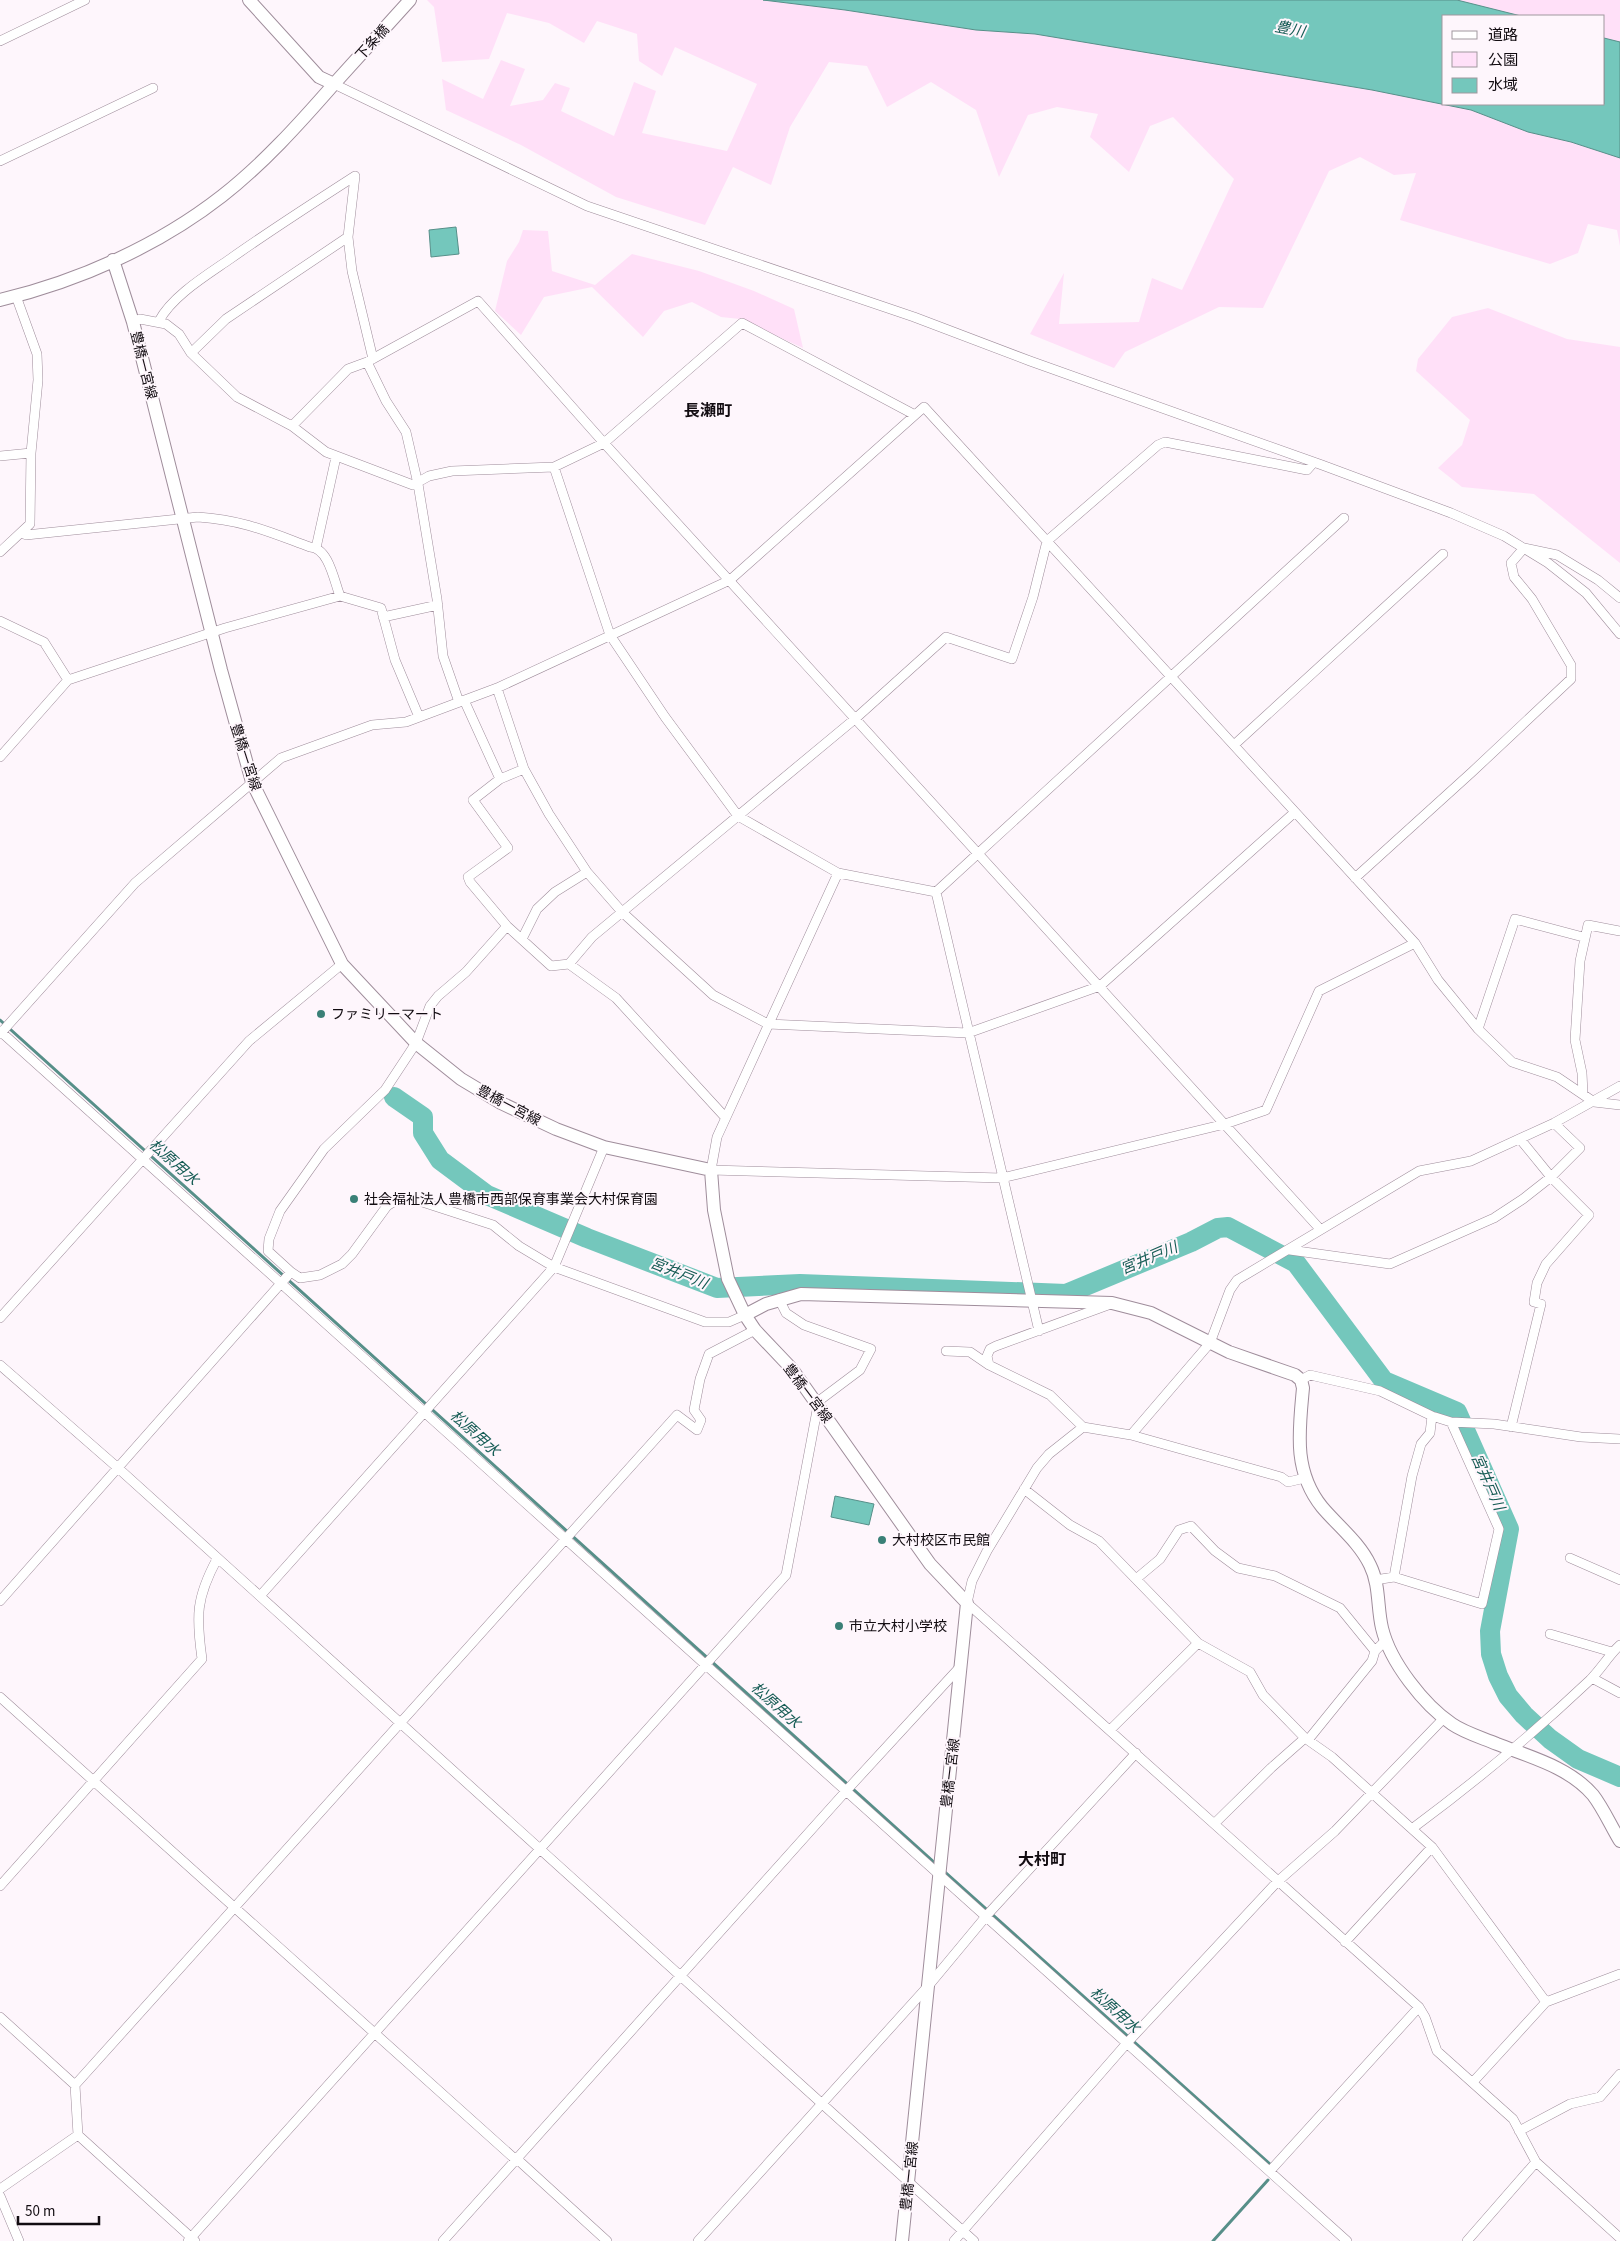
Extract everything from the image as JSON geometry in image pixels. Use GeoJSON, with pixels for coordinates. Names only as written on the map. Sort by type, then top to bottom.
{"type":"FeatureCollection","features":[{"type":"Feature","properties":{"kind":"main road"},"geometry":{"type":"LineString","coordinates":[[0,300],[16,296],[113,260],[164,235],[222,196],[277,146],[334,84],[319,77],[249,0]]}},
{"type":"Feature","properties":{"kind":"main road","name":"下条橋"},"geometry":{"type":"LineString","coordinates":[[334,84],[410,0]]}},
{"type":"Feature","properties":{"kind":"main road","name":"豊橋一宮線"},"geometry":{"type":"LineString","coordinates":[[113,260],[132,322],[252,782],[342,964],[416,1043],[461,1079],[501,1103],[556,1130],[604,1147],[711,1170],[714,1210],[728,1279],[745,1315],[755,1330],[792,1369],[930,1564],[967,1603],[902,2241]]}},
{"type":"Feature","properties":{"kind":"main road"},"geometry":{"type":"LineString","coordinates":[[745,1315],[779,1299],[801,1294],[817,1293],[1030,1298],[1112,1303],[1151,1313],[1244,1359],[1288,1371],[1301,1380],[1303,1388],[1298,1443],[1305,1478],[1322,1506],[1359,1547],[1370,1566],[1375,1580],[1382,1628],[1389,1651],[1422,1697],[1454,1726],[1568,1774],[1581,1784],[1593,1796],[1620,1841]]}},
{"type":"Feature","properties":{"kind":"street"},"geometry":{"type":"LineString","coordinates":[[0,41],[83,0]]}},
{"type":"Feature","properties":{"kind":"street"},"geometry":{"type":"LineString","coordinates":[[334,84],[587,206],[914,317],[1057,371],[1314,462],[1451,513],[1504,536],[1548,563],[1586,594],[1620,634]]}},
{"type":"Feature","properties":{"kind":"street"},"geometry":{"type":"LineString","coordinates":[[0,161],[153,88]]}},
{"type":"Feature","properties":{"kind":"street"},"geometry":{"type":"LineString","coordinates":[[159,321],[164,311],[198,281],[355,176],[348,237],[352,271],[370,360],[386,402],[406,432],[418,484],[438,605],[443,656],[462,701],[500,779]]}},
{"type":"Feature","properties":{"kind":"street"},"geometry":{"type":"LineString","coordinates":[[191,353],[226,319],[348,237]]}},
{"type":"Feature","properties":{"kind":"street"},"geometry":{"type":"LineString","coordinates":[[0,552],[30,524],[31,453],[38,380],[37,354],[16,296]]}},
{"type":"Feature","properties":{"kind":"street"},"geometry":{"type":"LineString","coordinates":[[292,426],[348,369],[370,360],[478,301],[604,443],[1320,1229]]}},
{"type":"Feature","properties":{"kind":"street"},"geometry":{"type":"LineString","coordinates":[[132,322],[140,319],[159,321],[179,334],[191,353],[237,397],[292,426],[326,452],[413,485],[418,484],[429,476],[452,471],[554,467],[604,443],[742,323],[915,415]]}},
{"type":"Feature","properties":{"kind":"street"},"geometry":{"type":"LineString","coordinates":[[1347,2241],[989,1914],[938,1874],[848,1788],[428,1410],[286,1279],[3,1030],[135,883],[281,758],[372,725],[406,722],[496,688],[730,580],[924,407],[1415,943],[1438,980],[1478,1029],[1512,1062],[1557,1077],[1594,1102],[1620,1105]]}},
{"type":"Feature","properties":{"kind":"street"},"geometry":{"type":"LineString","coordinates":[[569,964],[592,937],[856,718],[946,637],[1012,659],[1033,597],[1047,541],[1158,444],[1165,442],[1307,470],[1314,462]]}},
{"type":"Feature","properties":{"kind":"street"},"geometry":{"type":"LineString","coordinates":[[0,456],[31,453]]}},
{"type":"Feature","properties":{"kind":"street"},"geometry":{"type":"LineString","coordinates":[[316,548],[336,457]]}},
{"type":"Feature","properties":{"kind":"street"},"geometry":{"type":"LineString","coordinates":[[554,467],[610,635],[665,717],[738,816],[838,873],[936,892]]}},
{"type":"Feature","properties":{"kind":"street"},"geometry":{"type":"LineString","coordinates":[[23,532],[26,535],[198,517],[236,521],[323,552],[340,596]]}},
{"type":"Feature","properties":{"kind":"street"},"geometry":{"type":"LineString","coordinates":[[936,892],[1344,518]]}},
{"type":"Feature","properties":{"kind":"street"},"geometry":{"type":"LineString","coordinates":[[1524,548],[1557,555],[1598,580],[1620,598]]}},
{"type":"Feature","properties":{"kind":"street"},"geometry":{"type":"LineString","coordinates":[[1355,878],[1571,679],[1571,665],[1532,598],[1514,577],[1511,563],[1524,548]]}},
{"type":"Feature","properties":{"kind":"street"},"geometry":{"type":"LineString","coordinates":[[1234,745],[1443,554]]}},
{"type":"Feature","properties":{"kind":"street"},"geometry":{"type":"LineString","coordinates":[[0,756],[68,680],[212,632],[340,596],[381,608],[395,660],[420,717]]}},
{"type":"Feature","properties":{"kind":"street"},"geometry":{"type":"LineString","coordinates":[[383,617],[438,605]]}},
{"type":"Feature","properties":{"kind":"street"},"geometry":{"type":"LineString","coordinates":[[0,621],[44,642],[68,680]]}},
{"type":"Feature","properties":{"kind":"street"},"geometry":{"type":"LineString","coordinates":[[496,688],[524,769],[549,814],[587,872],[622,912],[714,995],[768,1024],[968,1033],[1100,986],[1295,812]]}},
{"type":"Feature","properties":{"kind":"street"},"geometry":{"type":"LineString","coordinates":[[0,746],[11,745]]}},
{"type":"Feature","properties":{"kind":"street"},"geometry":{"type":"LineString","coordinates":[[524,769],[500,779],[473,800],[508,848],[468,877],[507,926],[551,966],[569,964],[616,998],[725,1118]]}},
{"type":"Feature","properties":{"kind":"street"},"geometry":{"type":"LineString","coordinates":[[522,940],[537,909],[555,892],[587,872]]}},
{"type":"Feature","properties":{"kind":"street"},"geometry":{"type":"LineString","coordinates":[[838,873],[725,1118],[717,1137],[711,1170],[1002,1178],[1225,1124],[1266,1110],[1319,991],[1415,943]]}},
{"type":"Feature","properties":{"kind":"street"},"geometry":{"type":"LineString","coordinates":[[936,892],[1039,1331]]}},
{"type":"Feature","properties":{"kind":"street"},"geometry":{"type":"LineString","coordinates":[[1478,1029],[1515,919],[1584,937]]}},
{"type":"Feature","properties":{"kind":"street"},"geometry":{"type":"LineString","coordinates":[[1583,1094],[1582,1073],[1575,1040],[1580,961],[1584,937],[1588,925],[1620,931]]}},
{"type":"Feature","properties":{"kind":"street"},"geometry":{"type":"LineString","coordinates":[[286,1279],[268,1251],[269,1239],[280,1211],[324,1149],[385,1090],[416,1043],[430,1006],[438,996],[466,972],[507,926]]}},
{"type":"Feature","properties":{"kind":"street"},"geometry":{"type":"LineString","coordinates":[[0,1318],[249,1041],[342,964]]}},
{"type":"Feature","properties":{"kind":"street"},"geometry":{"type":"LineString","coordinates":[[1131,1435],[1210,1343],[1230,1290],[1236,1280],[1419,1171],[1471,1161],[1554,1123],[1620,1086]]}},
{"type":"Feature","properties":{"kind":"street"},"geometry":{"type":"LineString","coordinates":[[1287,1251],[1390,1264],[1494,1218],[1523,1199],[1550,1177],[1580,1148],[1554,1123]]}},
{"type":"Feature","properties":{"kind":"street"},"geometry":{"type":"LineString","coordinates":[[1511,1427],[1541,1304],[1534,1302],[1537,1283],[1546,1264],[1589,1215],[1550,1177],[1520,1138]]}},
{"type":"Feature","properties":{"kind":"street"},"geometry":{"type":"LineString","coordinates":[[260,1596],[554,1267],[604,1147]]}},
{"type":"Feature","properties":{"kind":"street"},"geometry":{"type":"LineString","coordinates":[[0,1601],[286,1279],[320,1275],[342,1264],[352,1254],[387,1206],[403,1199],[413,1199],[493,1225],[519,1246],[554,1267],[705,1322],[729,1322],[745,1315]]}},
{"type":"Feature","properties":{"kind":"street"},"geometry":{"type":"LineString","coordinates":[[0,2017],[75,2085],[78,2135],[191,2240],[786,1575],[817,1404],[860,1370],[871,1349],[804,1326],[786,1313],[779,1299]]}},
{"type":"Feature","properties":{"kind":"street"},"geometry":{"type":"LineString","coordinates":[[989,1365],[987,1356],[990,1349],[1112,1303]]}},
{"type":"Feature","properties":{"kind":"street"},"geometry":{"type":"LineString","coordinates":[[75,2085],[677,1415],[697,1430],[701,1420],[694,1410],[700,1379],[709,1354],[755,1330]]}},
{"type":"Feature","properties":{"kind":"street"},"geometry":{"type":"LineString","coordinates":[[946,1351],[970,1352],[989,1365],[1050,1395],[1083,1427],[1131,1435],[1281,1477],[1288,1482],[1305,1478]]}},
{"type":"Feature","properties":{"kind":"street"},"geometry":{"type":"LineString","coordinates":[[0,1365],[118,1468],[974,2241]]}},
{"type":"Feature","properties":{"kind":"street"},"geometry":{"type":"LineString","coordinates":[[1301,1380],[1310,1375],[1380,1391],[1432,1416],[1452,1422],[1511,1427],[1581,1438],[1620,1439]]}},
{"type":"Feature","properties":{"kind":"street"},"geometry":{"type":"LineString","coordinates":[[1394,1576],[1412,1476],[1421,1444],[1430,1433],[1432,1416]]}},
{"type":"Feature","properties":{"kind":"street"},"geometry":{"type":"LineString","coordinates":[[1375,1580],[1394,1576],[1482,1604],[1499,1529],[1452,1422]]}},
{"type":"Feature","properties":{"kind":"street"},"geometry":{"type":"LineString","coordinates":[[1083,1427],[1049,1454],[1037,1468],[987,1551],[972,1581],[967,1603],[1419,2007],[1425,2017],[1437,2051],[1512,2119],[1536,2162],[1620,2238]]}},
{"type":"Feature","properties":{"kind":"street"},"geometry":{"type":"LineString","coordinates":[[1024,1489],[1070,1525],[1099,1541],[1198,1644],[1250,1672],[1263,1695],[1306,1739],[1332,1756],[1432,1846],[1546,2002]]}},
{"type":"Feature","properties":{"kind":"street"},"geometry":{"type":"LineString","coordinates":[[1136,1579],[1160,1559],[1179,1530],[1191,1526],[1215,1551],[1238,1568],[1275,1576],[1340,1608],[1374,1651]]}},
{"type":"Feature","properties":{"kind":"street"},"geometry":{"type":"LineString","coordinates":[[1570,1558],[1620,1580]]}},
{"type":"Feature","properties":{"kind":"street"},"geometry":{"type":"LineString","coordinates":[[0,1886],[202,1659],[198,1608],[204,1583],[217,1559]]}},
{"type":"Feature","properties":{"kind":"street"},"geometry":{"type":"LineString","coordinates":[[1550,1634],[1612,1652]]}},
{"type":"Feature","properties":{"kind":"street"},"geometry":{"type":"LineString","coordinates":[[1215,1824],[1271,1768],[1306,1739],[1372,1661],[1374,1651],[1386,1640]]}},
{"type":"Feature","properties":{"kind":"street"},"geometry":{"type":"LineString","coordinates":[[1110,1730],[1198,1644]]}},
{"type":"Feature","properties":{"kind":"street"},"geometry":{"type":"LineString","coordinates":[[1412,1828],[1462,1792],[1512,1750],[1592,1678],[1612,1652],[1620,1645]]}},
{"type":"Feature","properties":{"kind":"street"},"geometry":{"type":"LineString","coordinates":[[443,2241],[682,1976],[848,1788],[962,1665]]}},
{"type":"Feature","properties":{"kind":"street"},"geometry":{"type":"LineString","coordinates":[[1592,1678],[1620,1694]]}},
{"type":"Feature","properties":{"kind":"street"},"geometry":{"type":"LineString","coordinates":[[0,1697],[608,2241]]}},
{"type":"Feature","properties":{"kind":"street"},"geometry":{"type":"LineString","coordinates":[[954,2241],[1130,2041],[1278,1882],[1335,1831],[1444,1718]]}},
{"type":"Feature","properties":{"kind":"street"},"geometry":{"type":"LineString","coordinates":[[698,2241],[929,1985],[989,1914],[1136,1754]]}},
{"type":"Feature","properties":{"kind":"street"},"geometry":{"type":"LineString","coordinates":[[1345,1942],[1432,1846]]}},
{"type":"Feature","properties":{"kind":"street"},"geometry":{"type":"LineString","coordinates":[[1473,2082],[1546,2002],[1620,1974]]}},
{"type":"Feature","properties":{"kind":"street"},"geometry":{"type":"LineString","coordinates":[[1270,2171],[1419,2007]]}},
{"type":"Feature","properties":{"kind":"street"},"geometry":{"type":"LineString","coordinates":[[1519,2131],[1570,2104],[1600,2097],[1620,2074]]}},
{"type":"Feature","properties":{"kind":"street"},"geometry":{"type":"LineString","coordinates":[[0,2189],[78,2135]]}},
{"type":"Feature","properties":{"kind":"street"},"geometry":{"type":"LineString","coordinates":[[1467,2241],[1536,2162]]}},
{"type":"Feature","properties":{"kind":"street"},"geometry":{"type":"LineString","coordinates":[[0,2196],[19,2241]]}},
{"type":"Feature","properties":{"kind":"green space"},"geometry":{"type":"Polygon","coordinates":[[[427,0],[763,0],[845,10],[976,30],[1035,34],[1372,90],[1471,110],[1528,132],[1571,142],[1620,158],[1620,246],[1617,230],[1588,224],[1578,253],[1550,264],[1400,220],[1416,173],[1394,175],[1360,157],[1329,171],[1263,308],[1219,307],[1125,352],[1114,368],[1030,334],[1064,273],[1059,324],[1139,322],[1152,278],[1182,290],[1234,179],[1173,117],[1150,126],[1129,172],[1090,137],[1098,114],[1057,107],[1028,115],[999,177],[976,110],[931,82],[887,107],[867,66],[829,62],[790,127],[771,185],[733,167],[705,225],[616,197],[521,145],[446,110],[442,79],[483,99],[501,60],[525,69],[510,106],[543,100],[555,83],[570,88],[561,111],[614,136],[634,82],[656,91],[642,133],[727,151],[757,84],[675,47],[662,76],[639,61],[637,34],[597,21],[584,43],[549,23],[507,13],[489,59],[442,62],[434,7],[427,0]]]}},
{"type":"Feature","properties":{"kind":"green space"},"geometry":{"type":"Polygon","coordinates":[[[1457,0],[1620,0],[1620,42],[1605,38],[1605,15],[1517,15],[1457,0]]]}},
{"type":"Feature","properties":{"kind":"green space"},"geometry":{"type":"Polygon","coordinates":[[[523,230],[548,231],[552,271],[595,285],[632,254],[699,271],[754,291],[794,309],[803,348],[740,319],[721,317],[692,302],[664,311],[643,337],[592,287],[544,297],[521,335],[495,311],[507,261],[519,242],[523,230]]]}},
{"type":"Feature","properties":{"kind":"green space"},"geometry":{"type":"Polygon","coordinates":[[[1488,308],[1567,339],[1620,347],[1620,563],[1534,494],[1462,487],[1438,468],[1462,445],[1470,420],[1416,371],[1418,359],[1452,317],[1488,308]]]}},
{"type":"Feature","properties":{"kind":"water","name":"豊川"},"geometry":{"type":"Polygon","coordinates":[[[763,0],[1457,0],[1517,15],[1442,15],[1442,104],[1372,90],[1035,34],[976,30],[845,10],[763,0]]]}},
{"type":"Feature","properties":{"kind":"water"},"geometry":{"type":"Polygon","coordinates":[[[1605,38],[1620,42],[1620,158],[1571,142],[1528,132],[1471,110],[1446,105],[1605,105],[1605,38]]]}},
{"type":"Feature","properties":{"kind":"water"},"geometry":{"type":"Polygon","coordinates":[[[456,227],[459,254],[431,257],[429,230],[456,227]]]}},
{"type":"Feature","properties":{"kind":"water"},"geometry":{"type":"Polygon","coordinates":[[[835,1496],[874,1504],[869,1525],[831,1517],[835,1496]]]}},
{"type":"Feature","properties":{"kind":"waterway","name":"松原用水"},"geometry":{"type":"LineString","coordinates":[[0,1020],[935,1863]]}},
{"type":"Feature","properties":{"kind":"waterway","name":"宮井戸川"},"geometry":{"type":"LineString","coordinates":[[394,1097],[423,1117],[423,1133],[440,1160],[487,1195],[587,1238],[717,1288],[800,1284],[1066,1294],[1191,1242],[1218,1228],[1228,1227],[1296,1263],[1384,1381],[1457,1412],[1509,1529],[1490,1631],[1491,1654],[1498,1676],[1508,1696],[1524,1715],[1550,1739],[1578,1759],[1620,1777]]}},
{"type":"Feature","properties":{"kind":"waterway","name":"松原用水"},"geometry":{"type":"LineString","coordinates":[[945,1872],[1270,2164]]}},
{"type":"Feature","properties":{"kind":"waterway"},"geometry":{"type":"LineString","coordinates":[[1213,2241],[1268,2180]]}},
{"type":"Feature","properties":{"kind":"place","name":"ファミリーマート"},"geometry":{"type":"Point","coordinates":[321,1014]}},
{"type":"Feature","properties":{"kind":"place","name":"社会福祉法人豊橋市西部保育事業会大村保育園"},"geometry":{"type":"Point","coordinates":[354,1199]}},
{"type":"Feature","properties":{"kind":"place","name":"大村校区市民館"},"geometry":{"type":"Point","coordinates":[882,1540]}},
{"type":"Feature","properties":{"kind":"place","name":"市立大村小学校"},"geometry":{"type":"Point","coordinates":[839,1626]}},
{"type":"Feature","properties":{"kind":"district","name":"長瀬町"},"geometry":{"type":"Point","coordinates":[708,410]}},
{"type":"Feature","properties":{"kind":"district","name":"大村町"},"geometry":{"type":"Point","coordinates":[1042,1859]}}]}
